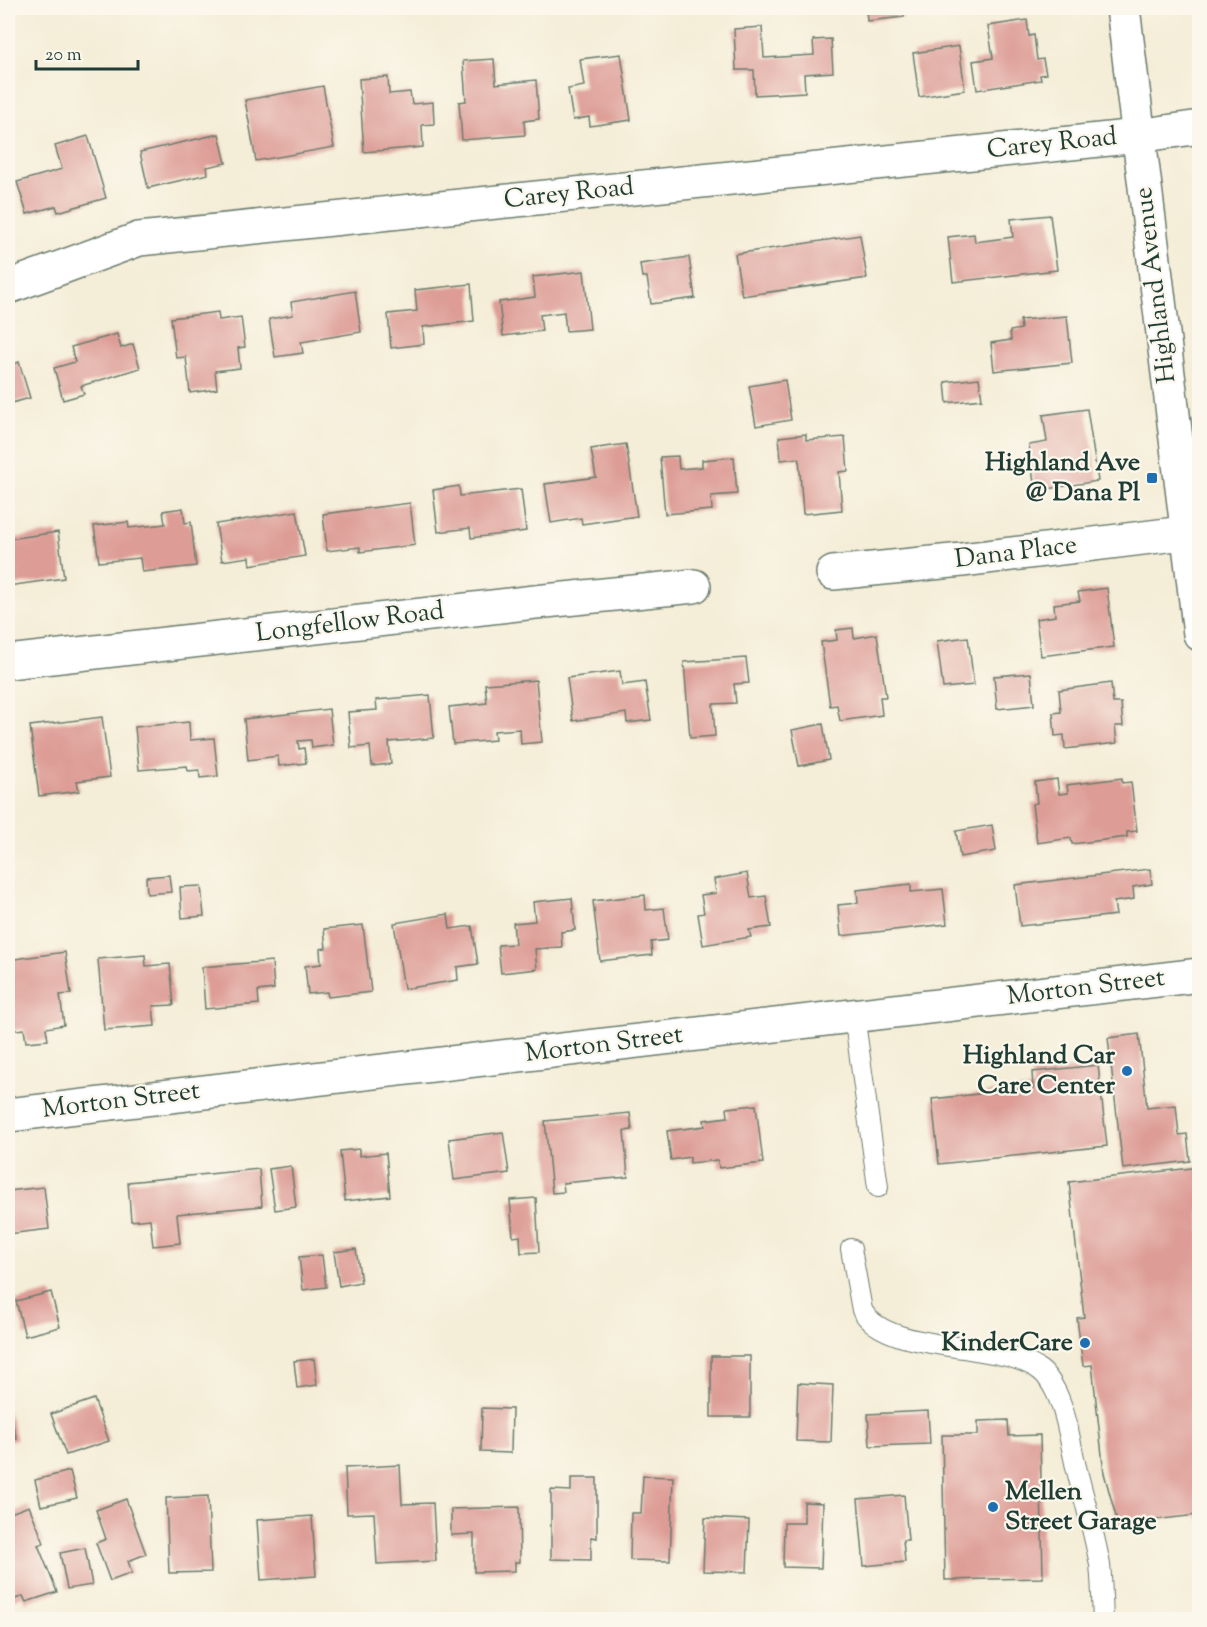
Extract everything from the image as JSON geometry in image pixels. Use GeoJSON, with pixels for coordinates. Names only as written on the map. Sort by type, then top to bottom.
{"type":"FeatureCollection","features":[{"type":"Feature","properties":{"kind":"street","name":"Highland Avenue"},"geometry":{"type":"LineString","coordinates":[[1123,8],[1138,135],[1193,532],[1200,634]]}},
{"type":"Feature","properties":{"kind":"street","name":"Carey Road"},"geometry":{"type":"LineString","coordinates":[[8,287],[139,239],[1200,128]]}},
{"type":"Feature","properties":{"kind":"street","name":"Dana Place"},"geometry":{"type":"LineString","coordinates":[[833,573],[1193,532]]}},
{"type":"Feature","properties":{"kind":"street","name":"Longfellow Road"},"geometry":{"type":"LineString","coordinates":[[8,662],[523,603],[694,586]]}},
{"type":"Feature","properties":{"kind":"street","name":"Morton Street"},"geometry":{"type":"LineString","coordinates":[[8,1115],[1200,975]]}},
{"type":"Feature","properties":{"kind":"lane"},"geometry":{"type":"LineString","coordinates":[[854,1015],[878,1187]]}},
{"type":"Feature","properties":{"kind":"lane"},"geometry":{"type":"LineString","coordinates":[[851,1249],[862,1310],[866,1317],[880,1329],[901,1336],[1020,1360],[1041,1370],[1052,1384],[1060,1401],[1096,1544],[1103,1620]]}},
{"type":"Feature","properties":{"kind":"building"},"geometry":{"type":"Polygon","coordinates":[[[866,8],[903,8],[904,17],[867,21],[866,8]]]}},
{"type":"Feature","properties":{"kind":"building"},"geometry":{"type":"Polygon","coordinates":[[[1027,20],[1029,36],[1034,35],[1037,60],[1043,59],[1046,74],[1040,75],[1041,80],[977,90],[973,61],[993,58],[988,26],[1027,20]]]}},
{"type":"Feature","properties":{"kind":"building"},"geometry":{"type":"Polygon","coordinates":[[[762,27],[764,58],[814,55],[813,40],[831,39],[833,72],[804,74],[805,92],[755,95],[754,70],[736,70],[734,29],[762,27]]]}},
{"type":"Feature","properties":{"kind":"building"},"geometry":{"type":"Polygon","coordinates":[[[959,46],[965,90],[919,97],[913,53],[959,46]]]}},
{"type":"Feature","properties":{"kind":"building"},"geometry":{"type":"Polygon","coordinates":[[[621,54],[631,120],[590,126],[589,117],[573,120],[568,89],[584,86],[580,59],[621,54]]]}},
{"type":"Feature","properties":{"kind":"building"},"geometry":{"type":"Polygon","coordinates":[[[494,59],[496,84],[536,80],[539,119],[524,121],[525,135],[462,140],[459,102],[466,101],[463,61],[494,59]]]}},
{"type":"Feature","properties":{"kind":"building"},"geometry":{"type":"Polygon","coordinates":[[[388,77],[389,94],[410,92],[412,104],[433,102],[434,124],[422,125],[423,147],[364,152],[359,79],[388,77]]]}},
{"type":"Feature","properties":{"kind":"building"},"geometry":{"type":"Polygon","coordinates":[[[323,86],[334,147],[256,161],[245,100],[323,86]]]}},
{"type":"Feature","properties":{"kind":"building"},"geometry":{"type":"Polygon","coordinates":[[[219,134],[226,163],[207,167],[208,174],[148,188],[140,152],[219,134]]]}},
{"type":"Feature","properties":{"kind":"building"},"geometry":{"type":"Polygon","coordinates":[[[88,136],[106,198],[58,212],[56,206],[27,214],[17,182],[62,169],[55,146],[88,136]]]}},
{"type":"Feature","properties":{"kind":"building"},"geometry":{"type":"Polygon","coordinates":[[[1050,215],[1057,270],[953,282],[948,237],[974,234],[975,242],[1013,237],[1011,219],[1050,215]]]}},
{"type":"Feature","properties":{"kind":"building"},"geometry":{"type":"Polygon","coordinates":[[[860,235],[867,278],[742,296],[735,254],[860,235]]]}},
{"type":"Feature","properties":{"kind":"building"},"geometry":{"type":"Polygon","coordinates":[[[689,257],[695,298],[651,304],[647,277],[642,277],[640,264],[689,257]]]}},
{"type":"Feature","properties":{"kind":"building"},"geometry":{"type":"Polygon","coordinates":[[[584,271],[590,329],[566,331],[564,312],[540,315],[542,331],[503,336],[499,302],[535,297],[533,277],[584,271]]]}},
{"type":"Feature","properties":{"kind":"building"},"geometry":{"type":"Polygon","coordinates":[[[471,284],[474,321],[423,327],[424,344],[391,348],[388,314],[417,311],[415,290],[471,284]]]}},
{"type":"Feature","properties":{"kind":"building"},"geometry":{"type":"Polygon","coordinates":[[[355,291],[361,332],[301,342],[303,353],[275,357],[269,319],[293,315],[291,302],[355,291]]]}},
{"type":"Feature","properties":{"kind":"building"},"geometry":{"type":"Polygon","coordinates":[[[218,312],[219,320],[241,317],[245,347],[238,348],[240,368],[215,371],[217,389],[190,393],[186,357],[176,358],[171,318],[218,312]]]}},
{"type":"Feature","properties":{"kind":"building"},"geometry":{"type":"Polygon","coordinates":[[[1067,316],[1072,363],[994,371],[991,343],[1011,340],[1010,331],[1021,329],[1020,320],[1067,316]]]}},
{"type":"Feature","properties":{"kind":"building"},"geometry":{"type":"Polygon","coordinates":[[[117,334],[121,348],[133,344],[140,368],[81,386],[84,394],[63,400],[54,368],[75,362],[71,347],[117,334]]]}},
{"type":"Feature","properties":{"kind":"building"},"geometry":{"type":"Polygon","coordinates":[[[19,362],[30,398],[12,403],[8,392],[8,366],[19,362]]]}},
{"type":"Feature","properties":{"kind":"building"},"geometry":{"type":"Polygon","coordinates":[[[979,378],[982,399],[947,403],[945,382],[979,378]]]}},
{"type":"Feature","properties":{"kind":"building"},"geometry":{"type":"Polygon","coordinates":[[[785,380],[791,420],[756,426],[749,386],[785,380]]]}},
{"type":"Feature","properties":{"kind":"building"},"geometry":{"type":"Polygon","coordinates":[[[1087,409],[1098,481],[1035,491],[1029,445],[1047,442],[1043,415],[1087,409]]]}},
{"type":"Feature","properties":{"kind":"building"},"geometry":{"type":"Polygon","coordinates":[[[806,434],[806,440],[845,437],[848,471],[839,472],[842,510],[803,514],[799,458],[781,460],[779,437],[806,434]]]}},
{"type":"Feature","properties":{"kind":"building"},"geometry":{"type":"Polygon","coordinates":[[[626,444],[637,516],[582,524],[581,518],[551,523],[545,484],[596,477],[591,449],[626,444]]]}},
{"type":"Feature","properties":{"kind":"building"},"geometry":{"type":"Polygon","coordinates":[[[678,456],[679,469],[702,467],[702,460],[734,457],[737,494],[711,496],[712,510],[665,514],[660,457],[678,456]]]}},
{"type":"Feature","properties":{"kind":"building"},"geometry":{"type":"Polygon","coordinates":[[[459,486],[460,496],[521,489],[526,531],[471,538],[470,528],[438,532],[433,490],[459,486]]]}},
{"type":"Feature","properties":{"kind":"building"},"geometry":{"type":"Polygon","coordinates":[[[410,503],[415,545],[360,552],[360,547],[327,551],[323,514],[410,503]]]}},
{"type":"Feature","properties":{"kind":"building"},"geometry":{"type":"Polygon","coordinates":[[[183,508],[185,523],[191,522],[196,566],[142,572],[140,558],[99,562],[94,526],[128,522],[129,528],[165,524],[163,511],[183,508]]]}},
{"type":"Feature","properties":{"kind":"building"},"geometry":{"type":"Polygon","coordinates":[[[297,511],[305,556],[250,565],[249,557],[222,561],[216,524],[297,511]]]}},
{"type":"Feature","properties":{"kind":"building"},"geometry":{"type":"Polygon","coordinates":[[[58,532],[64,578],[8,586],[8,539],[58,532]]]}},
{"type":"Feature","properties":{"kind":"building"},"geometry":{"type":"Polygon","coordinates":[[[1107,588],[1114,647],[1041,656],[1036,619],[1055,616],[1054,604],[1080,601],[1078,592],[1107,588]]]}},
{"type":"Feature","properties":{"kind":"building"},"geometry":{"type":"Polygon","coordinates":[[[853,628],[854,638],[877,634],[886,697],[880,697],[882,715],[840,721],[837,705],[830,706],[821,642],[837,640],[836,630],[853,628]]]}},
{"type":"Feature","properties":{"kind":"building"},"geometry":{"type":"Polygon","coordinates":[[[968,637],[974,685],[943,688],[937,641],[968,637]]]}},
{"type":"Feature","properties":{"kind":"building"},"geometry":{"type":"Polygon","coordinates":[[[746,658],[749,683],[734,684],[736,703],[713,704],[715,736],[690,738],[684,662],[746,658]]]}},
{"type":"Feature","properties":{"kind":"building"},"geometry":{"type":"Polygon","coordinates":[[[620,671],[622,685],[645,682],[651,720],[627,723],[626,713],[573,721],[567,678],[620,671]]]}},
{"type":"Feature","properties":{"kind":"building"},"geometry":{"type":"Polygon","coordinates":[[[1031,673],[1034,705],[997,709],[994,676],[1031,673]]]}},
{"type":"Feature","properties":{"kind":"building"},"geometry":{"type":"Polygon","coordinates":[[[536,680],[542,742],[521,744],[520,729],[494,731],[495,740],[453,744],[449,707],[487,703],[485,684],[536,680]]]}},
{"type":"Feature","properties":{"kind":"building"},"geometry":{"type":"Polygon","coordinates":[[[1111,683],[1113,703],[1121,703],[1123,726],[1115,726],[1117,743],[1065,749],[1064,735],[1055,736],[1053,713],[1061,712],[1059,690],[1111,683]]]}},
{"type":"Feature","properties":{"kind":"building"},"geometry":{"type":"Polygon","coordinates":[[[430,695],[434,738],[389,742],[391,764],[372,766],[370,746],[351,748],[348,712],[377,710],[376,700],[430,695]]]}},
{"type":"Feature","properties":{"kind":"building"},"geometry":{"type":"Polygon","coordinates":[[[329,709],[333,745],[312,748],[311,740],[298,741],[299,749],[304,748],[306,763],[279,766],[278,756],[248,760],[244,719],[329,709]]]}},
{"type":"Feature","properties":{"kind":"building"},"geometry":{"type":"Polygon","coordinates":[[[102,717],[110,777],[77,781],[79,791],[39,796],[30,726],[102,717]]]}},
{"type":"Feature","properties":{"kind":"building"},"geometry":{"type":"Polygon","coordinates":[[[189,722],[190,740],[214,738],[218,776],[200,778],[199,770],[188,771],[187,766],[139,770],[135,727],[189,722]]]}},
{"type":"Feature","properties":{"kind":"building"},"geometry":{"type":"Polygon","coordinates":[[[823,724],[829,760],[799,766],[792,730],[823,724]]]}},
{"type":"Feature","properties":{"kind":"building"},"geometry":{"type":"Polygon","coordinates":[[[1122,778],[1122,783],[1131,782],[1137,831],[1127,832],[1127,837],[1072,844],[1071,838],[1037,843],[1032,804],[1037,803],[1035,782],[1057,779],[1059,794],[1068,793],[1067,785],[1122,778]]]}},
{"type":"Feature","properties":{"kind":"building"},"geometry":{"type":"Polygon","coordinates":[[[992,825],[996,851],[960,857],[956,831],[992,825]]]}},
{"type":"Feature","properties":{"kind":"building"},"geometry":{"type":"Polygon","coordinates":[[[1150,869],[1152,884],[1133,887],[1134,899],[1114,902],[1116,915],[1020,926],[1015,885],[1150,869]]]}},
{"type":"Feature","properties":{"kind":"building"},"geometry":{"type":"Polygon","coordinates":[[[747,873],[751,898],[766,896],[771,927],[749,930],[751,937],[703,945],[698,914],[704,913],[701,895],[716,893],[714,879],[747,873]]]}},
{"type":"Feature","properties":{"kind":"building"},"geometry":{"type":"Polygon","coordinates":[[[169,875],[171,892],[147,894],[146,877],[169,875]]]}},
{"type":"Feature","properties":{"kind":"building"},"geometry":{"type":"Polygon","coordinates":[[[911,884],[911,892],[943,889],[947,924],[841,936],[838,905],[858,903],[857,890],[911,884]]]}},
{"type":"Feature","properties":{"kind":"building"},"geometry":{"type":"Polygon","coordinates":[[[201,886],[204,916],[182,918],[180,887],[201,886]]]}},
{"type":"Feature","properties":{"kind":"building"},"geometry":{"type":"Polygon","coordinates":[[[645,895],[646,910],[664,908],[668,940],[651,942],[652,955],[600,961],[593,901],[645,895]]]}},
{"type":"Feature","properties":{"kind":"building"},"geometry":{"type":"Polygon","coordinates":[[[572,898],[575,930],[561,932],[562,947],[535,949],[537,969],[501,973],[498,945],[515,944],[513,923],[535,921],[533,902],[572,898]]]}},
{"type":"Feature","properties":{"kind":"building"},"geometry":{"type":"Polygon","coordinates":[[[448,914],[450,929],[472,926],[478,964],[457,967],[458,980],[404,989],[394,923],[448,914]]]}},
{"type":"Feature","properties":{"kind":"building"},"geometry":{"type":"Polygon","coordinates":[[[363,925],[371,992],[328,997],[327,992],[308,994],[305,966],[321,964],[320,949],[326,948],[324,929],[363,925]]]}},
{"type":"Feature","properties":{"kind":"building"},"geometry":{"type":"Polygon","coordinates":[[[65,952],[71,994],[60,995],[64,1025],[46,1028],[48,1040],[26,1042],[24,1029],[8,1031],[8,960],[65,952]]]}},
{"type":"Feature","properties":{"kind":"building"},"geometry":{"type":"Polygon","coordinates":[[[145,955],[146,966],[170,964],[174,1005],[153,1006],[155,1026],[104,1030],[98,959],[145,955]]]}},
{"type":"Feature","properties":{"kind":"building"},"geometry":{"type":"Polygon","coordinates":[[[272,961],[274,989],[258,991],[259,1004],[205,1009],[202,967],[272,961]]]}},
{"type":"Feature","properties":{"kind":"building","name":"Highland Car Care Center"},"geometry":{"type":"Polygon","coordinates":[[[1139,1034],[1147,1108],[1176,1105],[1179,1135],[1187,1134],[1190,1161],[1123,1169],[1108,1038],[1139,1034]]]}},
{"type":"Feature","properties":{"kind":"building"},"geometry":{"type":"Polygon","coordinates":[[[1098,1065],[1107,1146],[939,1164],[932,1099],[1033,1088],[1032,1072],[1098,1065]]]}},
{"type":"Feature","properties":{"kind":"building"},"geometry":{"type":"Polygon","coordinates":[[[756,1105],[763,1163],[719,1168],[718,1160],[690,1163],[690,1157],[671,1160],[667,1131],[705,1126],[704,1120],[728,1117],[727,1108],[756,1105]]]}},
{"type":"Feature","properties":{"kind":"building"},"geometry":{"type":"Polygon","coordinates":[[[630,1113],[632,1130],[624,1131],[628,1177],[563,1183],[564,1192],[552,1193],[545,1121],[630,1113]]]}},
{"type":"Feature","properties":{"kind":"building"},"geometry":{"type":"Polygon","coordinates":[[[503,1132],[509,1173],[454,1180],[449,1139],[503,1132]]]}},
{"type":"Feature","properties":{"kind":"building"},"geometry":{"type":"Polygon","coordinates":[[[359,1149],[359,1156],[386,1153],[390,1196],[345,1201],[340,1151],[359,1149]]]}},
{"type":"Feature","properties":{"kind":"building"},"geometry":{"type":"Polygon","coordinates":[[[291,1166],[296,1207],[275,1210],[269,1169],[291,1166]]]}},
{"type":"Feature","properties":{"kind":"building"},"geometry":{"type":"Polygon","coordinates":[[[1200,1167],[1200,1522],[1197,1515],[1118,1524],[1104,1473],[1092,1365],[1083,1366],[1077,1318],[1084,1317],[1069,1182],[1200,1167]]]}},
{"type":"Feature","properties":{"kind":"building"},"geometry":{"type":"Polygon","coordinates":[[[259,1169],[262,1206],[177,1214],[180,1243],[153,1246],[150,1219],[131,1221],[128,1182],[259,1169]]]}},
{"type":"Feature","properties":{"kind":"building"},"geometry":{"type":"Polygon","coordinates":[[[44,1187],[49,1229],[8,1234],[8,1191],[44,1187]]]}},
{"type":"Feature","properties":{"kind":"building"},"geometry":{"type":"Polygon","coordinates":[[[536,1198],[539,1252],[521,1253],[520,1236],[513,1237],[510,1200],[536,1198]]]}},
{"type":"Feature","properties":{"kind":"building"},"geometry":{"type":"Polygon","coordinates":[[[356,1249],[361,1282],[339,1286],[334,1252],[356,1249]]]}},
{"type":"Feature","properties":{"kind":"building"},"geometry":{"type":"Polygon","coordinates":[[[322,1255],[326,1287],[303,1290],[299,1257],[322,1255]]]}},
{"type":"Feature","properties":{"kind":"building"},"geometry":{"type":"Polygon","coordinates":[[[51,1292],[60,1327],[25,1336],[16,1301],[51,1292]]]}},
{"type":"Feature","properties":{"kind":"building"},"geometry":{"type":"Polygon","coordinates":[[[711,1356],[750,1356],[750,1417],[711,1417],[711,1356]]]}},
{"type":"Feature","properties":{"kind":"building"},"geometry":{"type":"Polygon","coordinates":[[[314,1359],[317,1385],[297,1388],[294,1361],[314,1359]]]}},
{"type":"Feature","properties":{"kind":"building"},"geometry":{"type":"Polygon","coordinates":[[[798,1383],[833,1385],[831,1442],[796,1441],[798,1383]]]}},
{"type":"Feature","properties":{"kind":"building"},"geometry":{"type":"Polygon","coordinates":[[[94,1399],[109,1441],[66,1455],[51,1414],[94,1399]]]}},
{"type":"Feature","properties":{"kind":"building"},"geometry":{"type":"Polygon","coordinates":[[[482,1408],[512,1409],[511,1453],[481,1452],[482,1408]]]}},
{"type":"Feature","properties":{"kind":"building"},"geometry":{"type":"Polygon","coordinates":[[[8,1411],[17,1439],[8,1442],[8,1411]]]}},
{"type":"Feature","properties":{"kind":"building"},"geometry":{"type":"Polygon","coordinates":[[[928,1411],[930,1444],[870,1446],[868,1414],[928,1411]]]}},
{"type":"Feature","properties":{"kind":"building","name":"Mellen Street Garage"},"geometry":{"type":"Polygon","coordinates":[[[1008,1420],[1009,1436],[1040,1435],[1043,1578],[945,1580],[942,1435],[978,1435],[978,1421],[1008,1420]]]}},
{"type":"Feature","properties":{"kind":"building"},"geometry":{"type":"Polygon","coordinates":[[[400,1465],[402,1504],[433,1503],[436,1561],[377,1564],[374,1513],[347,1514],[345,1468],[400,1465]]]}},
{"type":"Feature","properties":{"kind":"building"},"geometry":{"type":"Polygon","coordinates":[[[70,1471],[77,1498],[41,1506],[35,1480],[70,1471]]]}},
{"type":"Feature","properties":{"kind":"building"},"geometry":{"type":"Polygon","coordinates":[[[643,1476],[673,1477],[670,1561],[630,1560],[631,1513],[641,1513],[643,1476]]]}},
{"type":"Feature","properties":{"kind":"building"},"geometry":{"type":"Polygon","coordinates":[[[571,1478],[597,1478],[597,1538],[591,1537],[591,1560],[551,1559],[551,1490],[571,1491],[571,1478]]]}},
{"type":"Feature","properties":{"kind":"building"},"geometry":{"type":"Polygon","coordinates":[[[904,1495],[908,1540],[903,1540],[905,1562],[864,1566],[858,1499],[904,1495]]]}},
{"type":"Feature","properties":{"kind":"building"},"geometry":{"type":"Polygon","coordinates":[[[208,1496],[211,1572],[169,1573],[166,1498],[208,1496]]]}},
{"type":"Feature","properties":{"kind":"building"},"geometry":{"type":"Polygon","coordinates":[[[126,1499],[146,1554],[128,1561],[132,1573],[110,1581],[96,1543],[106,1539],[96,1510],[126,1499]]]}},
{"type":"Feature","properties":{"kind":"building"},"geometry":{"type":"Polygon","coordinates":[[[804,1502],[823,1503],[821,1568],[783,1567],[784,1523],[804,1523],[804,1502]]]}},
{"type":"Feature","properties":{"kind":"building"},"geometry":{"type":"Polygon","coordinates":[[[29,1506],[44,1543],[38,1545],[57,1592],[26,1602],[23,1596],[8,1602],[8,1514],[29,1506]]]}},
{"type":"Feature","properties":{"kind":"building"},"geometry":{"type":"Polygon","coordinates":[[[519,1507],[520,1562],[515,1562],[515,1571],[474,1572],[474,1534],[451,1535],[451,1509],[519,1507]]]}},
{"type":"Feature","properties":{"kind":"building"},"geometry":{"type":"Polygon","coordinates":[[[312,1516],[316,1576],[261,1580],[257,1520],[312,1516]]]}},
{"type":"Feature","properties":{"kind":"building"},"geometry":{"type":"Polygon","coordinates":[[[705,1518],[749,1520],[747,1572],[703,1571],[705,1518]]]}},
{"type":"Feature","properties":{"kind":"building"},"geometry":{"type":"Polygon","coordinates":[[[85,1548],[92,1585],[67,1589],[60,1553],[85,1548]]]}},
{"type":"Feature","properties":{"kind":"place","name":"Highland Ave @ Dana Pl"},"geometry":{"type":"Point","coordinates":[1152,478]}},
{"type":"Feature","properties":{"kind":"place","name":"Highland Car Care Center"},"geometry":{"type":"Point","coordinates":[1127,1071]}},
{"type":"Feature","properties":{"kind":"place","name":"KinderCare"},"geometry":{"type":"Point","coordinates":[1085,1343]}},
{"type":"Feature","properties":{"kind":"place","name":"Mellen Street Garage"},"geometry":{"type":"Point","coordinates":[993,1507]}}]}
